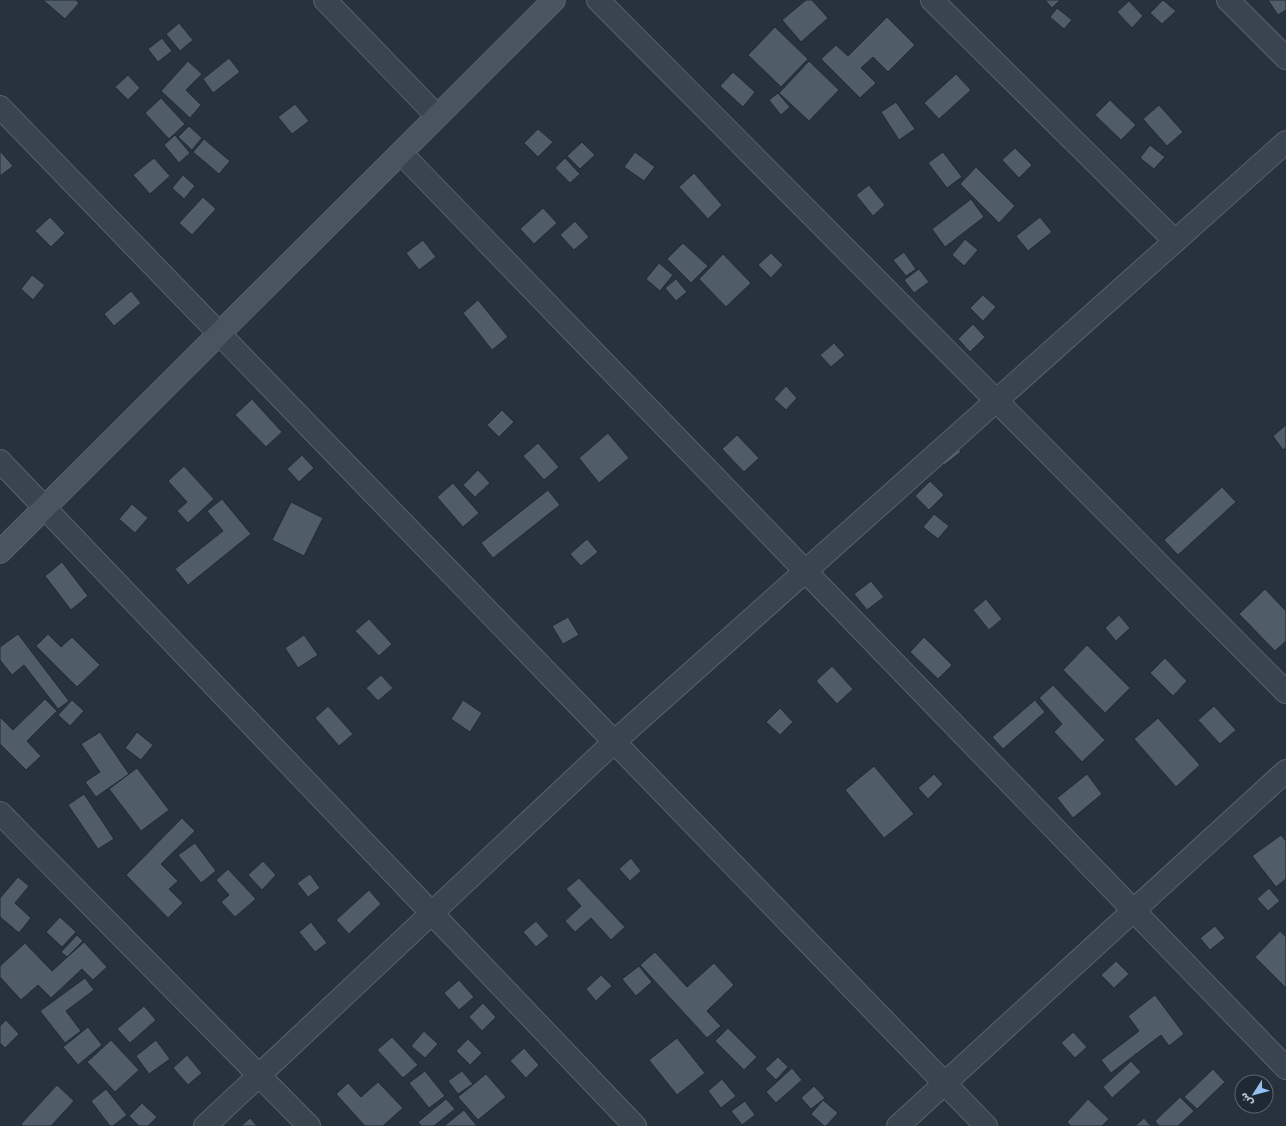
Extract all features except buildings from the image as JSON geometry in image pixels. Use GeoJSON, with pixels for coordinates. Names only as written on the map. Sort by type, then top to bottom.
{"type":"FeatureCollection","features":[{"type":"Feature","properties":{"kind":"main road"},"geometry":{"type":"LineString","coordinates":[[0,552],[554,0]]}},
{"type":"Feature","properties":{"kind":"street"},"geometry":{"type":"LineString","coordinates":[[325,0],[437,116]]}},
{"type":"Feature","properties":{"kind":"street"},"geometry":{"type":"LineString","coordinates":[[598,0],[1286,692]]}},
{"type":"Feature","properties":{"kind":"street"},"geometry":{"type":"LineString","coordinates":[[932,0],[1175,241]]}},
{"type":"Feature","properties":{"kind":"street"},"geometry":{"type":"LineString","coordinates":[[1228,0],[1286,58]]}},
{"type":"Feature","properties":{"kind":"street"},"geometry":{"type":"LineString","coordinates":[[0,106],[986,1126]]}},
{"type":"Feature","properties":{"kind":"street"},"geometry":{"type":"LineString","coordinates":[[205,1126],[614,742],[1286,142]]}},
{"type":"Feature","properties":{"kind":"street"},"geometry":{"type":"LineString","coordinates":[[401,153],[1286,1068]]}},
{"type":"Feature","properties":{"kind":"street"},"geometry":{"type":"LineString","coordinates":[[0,461],[634,1125]]}},
{"type":"Feature","properties":{"kind":"street"},"geometry":{"type":"LineString","coordinates":[[898,1126],[1286,771]]}},
{"type":"Feature","properties":{"kind":"street"},"geometry":{"type":"LineString","coordinates":[[0,813],[309,1126]]}}]}
